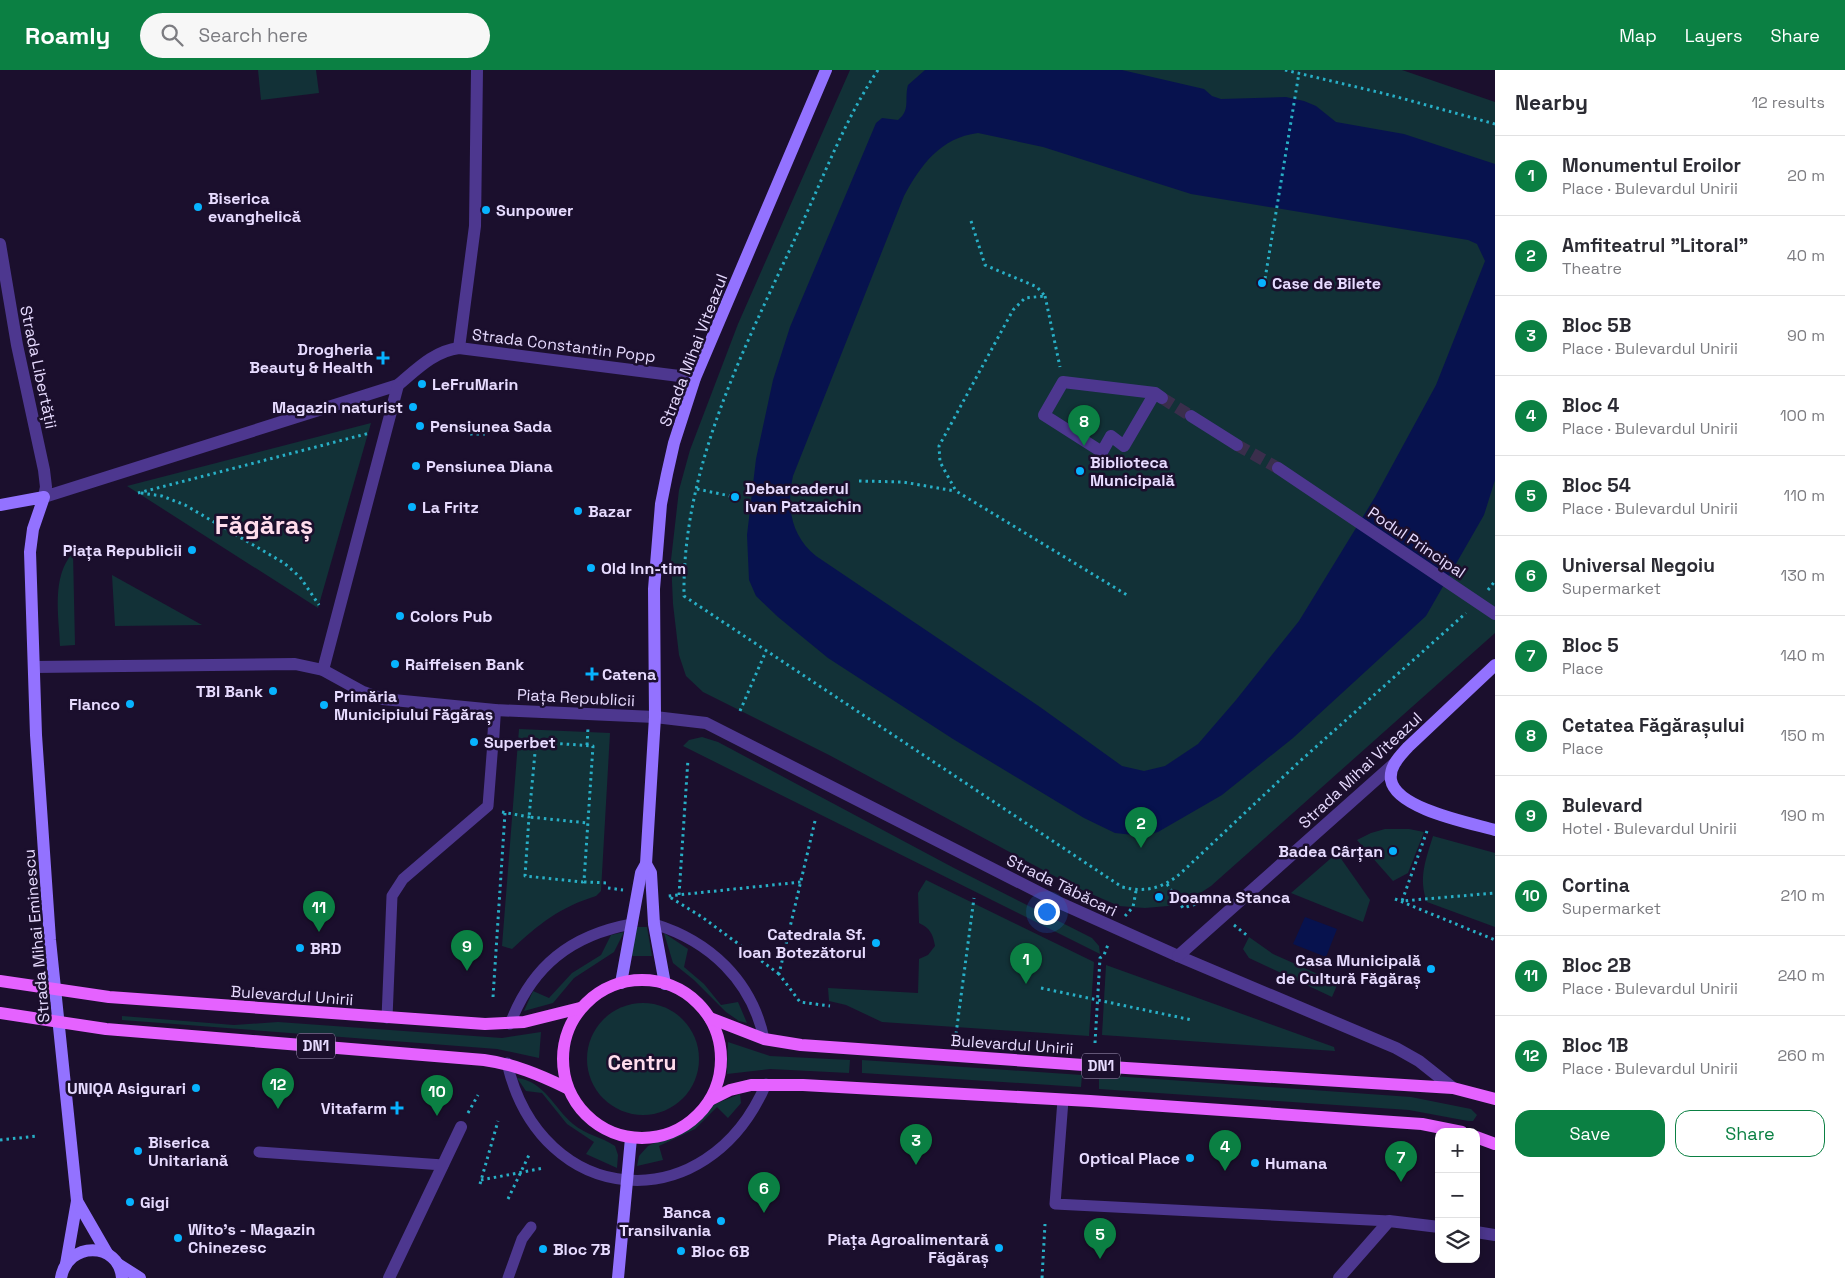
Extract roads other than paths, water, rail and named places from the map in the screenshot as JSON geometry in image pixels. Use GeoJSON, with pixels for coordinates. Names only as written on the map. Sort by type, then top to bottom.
{"type":"FeatureCollection","features":[{"type":"Feature","properties":{"kind":"main road","name":"Bulevardul Unirii"},"geometry":{"type":"LineString","coordinates":[[636,980],[665,984],[679,989],[697,1002],[710,1018],[718,1038],[721,1060],[718,1081],[710,1100],[695,1118],[676,1131],[654,1138],[631,1138],[611,1132],[592,1121],[578,1106],[568,1088],[563,1071],[564,1046],[571,1022],[580,1008],[606,988],[636,980]]}},
{"type":"Feature","properties":{"kind":"main road","name":"Bulevardul Unirii"},"geometry":{"type":"LineString","coordinates":[[0,981],[109,997],[387,1018],[510,1024],[542,1019],[580,1008]]}},
{"type":"Feature","properties":{"kind":"main road","name":"DN1"},"geometry":{"type":"LineString","coordinates":[[0,1013],[106,1029],[507,1063],[529,1070],[568,1088]]}},
{"type":"Feature","properties":{"kind":"main road","name":"Bulevardul Unirii"},"geometry":{"type":"LineString","coordinates":[[710,1018],[764,1039],[801,1045],[1126,1068],[1453,1088],[1495,1099]]}},
{"type":"Feature","properties":{"kind":"main road","name":"Bulevardul Unirii"},"geometry":{"type":"LineString","coordinates":[[710,1100],[730,1090],[766,1084],[1063,1100],[1422,1124],[1442,1128]]}},
{"type":"Feature","properties":{"kind":"main road"},"geometry":{"type":"LineString","coordinates":[[1480,1138],[1495,1144]]}},
{"type":"Feature","properties":{"kind":"street"},"geometry":{"type":"LineString","coordinates":[[0,504],[44,497],[398,385],[434,356],[444,351],[459,348],[475,226],[477,70]]}},
{"type":"Feature","properties":{"kind":"street","name":"Strada Mihai Viteazul"},"geometry":{"type":"LineString","coordinates":[[646,864],[655,717],[654,589],[661,504],[674,443],[695,378],[826,70]]}},
{"type":"Feature","properties":{"kind":"street","name":"Strada Libertății"},"geometry":{"type":"LineString","coordinates":[[0,244],[17,345],[44,470],[44,497]]}},
{"type":"Feature","properties":{"kind":"street","name":"Strada Constantin Popp"},"geometry":{"type":"LineString","coordinates":[[459,348],[695,378]]}},
{"type":"Feature","properties":{"kind":"street"},"geometry":{"type":"LineString","coordinates":[[1063,382],[1158,395],[1124,446],[1111,436],[1102,452],[1044,415],[1063,382]]}},
{"type":"Feature","properties":{"kind":"street"},"geometry":{"type":"LineString","coordinates":[[323,670],[398,385]]}},
{"type":"Feature","properties":{"kind":"street"},"geometry":{"type":"LineString","coordinates":[[1191,416],[1237,445]]}},
{"type":"Feature","properties":{"kind":"street","name":"Podul Principal"},"geometry":{"type":"LineString","coordinates":[[1278,468],[1495,614]]}},
{"type":"Feature","properties":{"kind":"street"},"geometry":{"type":"LineString","coordinates":[[34,668],[30,552],[33,529],[44,497]]}},
{"type":"Feature","properties":{"kind":"street","name":"Piața Republicii"},"geometry":{"type":"LineString","coordinates":[[34,668],[276,663],[304,665],[323,670],[368,694],[384,699],[495,710],[655,717]]}},
{"type":"Feature","properties":{"kind":"street","name":"Strada Mihai Viteazul"},"geometry":{"type":"LineString","coordinates":[[1178,956],[1396,762],[1408,747],[1495,665]]}},
{"type":"Feature","properties":{"kind":"street","name":"Strada Mihai Eminescu"},"geometry":{"type":"LineString","coordinates":[[34,668],[36,735],[47,897],[77,1201],[62,1274]]}},
{"type":"Feature","properties":{"kind":"street"},"geometry":{"type":"LineString","coordinates":[[493,742],[495,710]]}},
{"type":"Feature","properties":{"kind":"street","name":"Strada Tăbăcari"},"geometry":{"type":"LineString","coordinates":[[655,717],[706,723],[1051,899],[1178,956],[1396,1048],[1419,1061],[1453,1088]]}},
{"type":"Feature","properties":{"kind":"street"},"geometry":{"type":"LineString","coordinates":[[1396,762],[1391,780],[1403,798],[1425,809],[1495,830]]}},
{"type":"Feature","properties":{"kind":"street"},"geometry":{"type":"LineString","coordinates":[[646,864],[651,873],[654,924],[665,984]]}},
{"type":"Feature","properties":{"kind":"street"},"geometry":{"type":"LineString","coordinates":[[621,983],[641,873],[646,864]]}},
{"type":"Feature","properties":{"kind":"street"},"geometry":{"type":"LineString","coordinates":[[389,1278],[461,1127]]}},
{"type":"Feature","properties":{"kind":"street"},"geometry":{"type":"LineString","coordinates":[[618,1278],[631,1138]]}},
{"type":"Feature","properties":{"kind":"street","name":"Strada Mihai Eminescu"},"geometry":{"type":"LineString","coordinates":[[77,1201],[107,1253],[118,1264]]}},
{"type":"Feature","properties":{"kind":"street"},"geometry":{"type":"LineString","coordinates":[[1339,1278],[1389,1221],[1435,1227]]}},
{"type":"Feature","properties":{"kind":"street"},"geometry":{"type":"LineString","coordinates":[[1480,1233],[1495,1235]]}},
{"type":"Feature","properties":{"kind":"street"},"geometry":{"type":"LineString","coordinates":[[62,1274],[80,1252],[98,1250],[107,1253]]}},
{"type":"Feature","properties":{"kind":"street"},"geometry":{"type":"LineString","coordinates":[[118,1264],[122,1278]]}},
{"type":"Feature","properties":{"kind":"street"},"geometry":{"type":"LineString","coordinates":[[118,1264],[140,1278]]}},
{"type":"Feature","properties":{"kind":"lane"},"geometry":{"type":"LineString","coordinates":[[387,1018],[392,896],[410,874],[488,806],[493,742]]}},
{"type":"Feature","properties":{"kind":"lane"},"geometry":{"type":"LineString","coordinates":[[510,1024],[521,999],[532,982],[557,955],[592,934],[632,924]]}},
{"type":"Feature","properties":{"kind":"lane"},"geometry":{"type":"LineString","coordinates":[[654,924],[674,930],[695,941],[733,972],[749,995],[760,1017],[764,1039]]}},
{"type":"Feature","properties":{"kind":"lane"},"geometry":{"type":"LineString","coordinates":[[507,1063],[513,1088],[525,1113],[538,1132],[555,1149],[603,1176],[626,1181],[658,1179],[689,1169],[711,1156],[744,1125],[755,1109],[766,1084]]}},
{"type":"Feature","properties":{"kind":"lane"},"geometry":{"type":"LineString","coordinates":[[1063,1100],[1055,1204],[1389,1221]]}},
{"type":"Feature","properties":{"kind":"lane"},"geometry":{"type":"LineString","coordinates":[[260,1152],[443,1165]]}},
{"type":"Feature","properties":{"kind":"lane"},"geometry":{"type":"LineString","coordinates":[[508,1278],[522,1239],[531,1227]]}},
{"type":"Feature","properties":{"kind":"tunnel"},"geometry":{"type":"LineString","coordinates":[[1162,398],[1191,416]]}},
{"type":"Feature","properties":{"kind":"tunnel"},"geometry":{"type":"LineString","coordinates":[[1237,445],[1278,468]]}},
{"type":"Feature","properties":{"kind":"place","name":"Biserica evanghelică"},"geometry":{"type":"Point","coordinates":[198,207]}},
{"type":"Feature","properties":{"kind":"place","name":"Sunpower"},"geometry":{"type":"Point","coordinates":[486,210]}},
{"type":"Feature","properties":{"kind":"place","name":"Case de Bilete"},"geometry":{"type":"Point","coordinates":[1262,283]}},
{"type":"Feature","properties":{"kind":"place","name":"Drogheria Beauty & Health"},"geometry":{"type":"Point","coordinates":[383,358]}},
{"type":"Feature","properties":{"kind":"place","name":"LeFruMarin"},"geometry":{"type":"Point","coordinates":[422,384]}},
{"type":"Feature","properties":{"kind":"place","name":"Magazin naturist"},"geometry":{"type":"Point","coordinates":[413,407]}},
{"type":"Feature","properties":{"kind":"place","name":"Pensiunea Sada"},"geometry":{"type":"Point","coordinates":[420,426]}},
{"type":"Feature","properties":{"kind":"place","name":"Cetatea Făgărașului"},"geometry":{"type":"Point","coordinates":[1084,446]}},
{"type":"Feature","properties":{"kind":"place","name":"Pensiunea Diana"},"geometry":{"type":"Point","coordinates":[416,466]}},
{"type":"Feature","properties":{"kind":"place","name":"Biblioteca Municipală"},"geometry":{"type":"Point","coordinates":[1080,471]}},
{"type":"Feature","properties":{"kind":"place","name":"Debarcaderul Ivan Patzaichin"},"geometry":{"type":"Point","coordinates":[735,497]}},
{"type":"Feature","properties":{"kind":"place","name":"La Fritz"},"geometry":{"type":"Point","coordinates":[412,507]}},
{"type":"Feature","properties":{"kind":"place","name":"Bazar"},"geometry":{"type":"Point","coordinates":[578,511]}},
{"type":"Feature","properties":{"kind":"place","name":"Piața Republicii"},"geometry":{"type":"Point","coordinates":[192,550]}},
{"type":"Feature","properties":{"kind":"place","name":"Old Inn-tim"},"geometry":{"type":"Point","coordinates":[591,568]}},
{"type":"Feature","properties":{"kind":"place","name":"Colors Pub"},"geometry":{"type":"Point","coordinates":[400,616]}},
{"type":"Feature","properties":{"kind":"place","name":"Raiffeisen Bank"},"geometry":{"type":"Point","coordinates":[395,664]}},
{"type":"Feature","properties":{"kind":"place","name":"Catena"},"geometry":{"type":"Point","coordinates":[592,674]}},
{"type":"Feature","properties":{"kind":"place","name":"TBI Bank"},"geometry":{"type":"Point","coordinates":[273,691]}},
{"type":"Feature","properties":{"kind":"place","name":"Flanco"},"geometry":{"type":"Point","coordinates":[130,704]}},
{"type":"Feature","properties":{"kind":"place","name":"Primăria Municipiului Făgăraș"},"geometry":{"type":"Point","coordinates":[324,705]}},
{"type":"Feature","properties":{"kind":"place","name":"Superbet"},"geometry":{"type":"Point","coordinates":[474,742]}},
{"type":"Feature","properties":{"kind":"place","name":"Amfiteatrul \"Litoral\""},"geometry":{"type":"Point","coordinates":[1141,848]}},
{"type":"Feature","properties":{"kind":"place","name":"Badea Cârțan"},"geometry":{"type":"Point","coordinates":[1393,851]}},
{"type":"Feature","properties":{"kind":"place","name":"Doamna Stanca"},"geometry":{"type":"Point","coordinates":[1159,897]}},
{"type":"Feature","properties":{"kind":"place","name":"Bloc 2B"},"geometry":{"type":"Point","coordinates":[319,932]}},
{"type":"Feature","properties":{"kind":"place","name":"Catedrala Sf. Ioan Botezătorul"},"geometry":{"type":"Point","coordinates":[876,943]}},
{"type":"Feature","properties":{"kind":"place","name":"BRD"},"geometry":{"type":"Point","coordinates":[300,948]}},
{"type":"Feature","properties":{"kind":"place","name":"Casa Municipală de Cultură Făgăraș"},"geometry":{"type":"Point","coordinates":[1431,969]}},
{"type":"Feature","properties":{"kind":"place","name":"Bulevard"},"geometry":{"type":"Point","coordinates":[467,971]}},
{"type":"Feature","properties":{"kind":"place","name":"Monumentul Eroilor"},"geometry":{"type":"Point","coordinates":[1026,984]}},
{"type":"Feature","properties":{"kind":"place","name":"UNIQA Asigurari"},"geometry":{"type":"Point","coordinates":[196,1088]}},
{"type":"Feature","properties":{"kind":"place","name":"Vitafarm"},"geometry":{"type":"Point","coordinates":[397,1108]}},
{"type":"Feature","properties":{"kind":"place","name":"Bloc 1B"},"geometry":{"type":"Point","coordinates":[278,1109]}},
{"type":"Feature","properties":{"kind":"place","name":"Cortina"},"geometry":{"type":"Point","coordinates":[437,1116]}},
{"type":"Feature","properties":{"kind":"place","name":"Biserica Unitariană"},"geometry":{"type":"Point","coordinates":[138,1151]}},
{"type":"Feature","properties":{"kind":"place","name":"Optical Place"},"geometry":{"type":"Point","coordinates":[1190,1158]}},
{"type":"Feature","properties":{"kind":"place","name":"Humana"},"geometry":{"type":"Point","coordinates":[1255,1163]}},
{"type":"Feature","properties":{"kind":"place","name":"Bloc 5B"},"geometry":{"type":"Point","coordinates":[916,1165]}},
{"type":"Feature","properties":{"kind":"place","name":"Bloc 4"},"geometry":{"type":"Point","coordinates":[1225,1171]}},
{"type":"Feature","properties":{"kind":"place","name":"Bloc 5"},"geometry":{"type":"Point","coordinates":[1401,1182]}},
{"type":"Feature","properties":{"kind":"place","name":"Gigi"},"geometry":{"type":"Point","coordinates":[130,1202]}},
{"type":"Feature","properties":{"kind":"place","name":"Universal Negoiu"},"geometry":{"type":"Point","coordinates":[764,1213]}},
{"type":"Feature","properties":{"kind":"place","name":"Banca Transilvania"},"geometry":{"type":"Point","coordinates":[721,1221]}},
{"type":"Feature","properties":{"kind":"place","name":"Wito's - Magazin Chinezesc"},"geometry":{"type":"Point","coordinates":[178,1238]}},
{"type":"Feature","properties":{"kind":"place","name":"Piața Agroalimentară Făgăraș"},"geometry":{"type":"Point","coordinates":[999,1248]}},
{"type":"Feature","properties":{"kind":"place","name":"Bloc 7B"},"geometry":{"type":"Point","coordinates":[543,1249]}},
{"type":"Feature","properties":{"kind":"place","name":"Bloc 6B"},"geometry":{"type":"Point","coordinates":[681,1251]}},
{"type":"Feature","properties":{"kind":"place","name":"Bloc 54"},"geometry":{"type":"Point","coordinates":[1100,1259]}},
{"type":"Feature","properties":{"kind":"district","name":"Făgăraș"},"geometry":{"type":"Point","coordinates":[264,525]}},
{"type":"Feature","properties":{"kind":"district","name":"Centru"},"geometry":{"type":"Point","coordinates":[642,1063]}}]}
